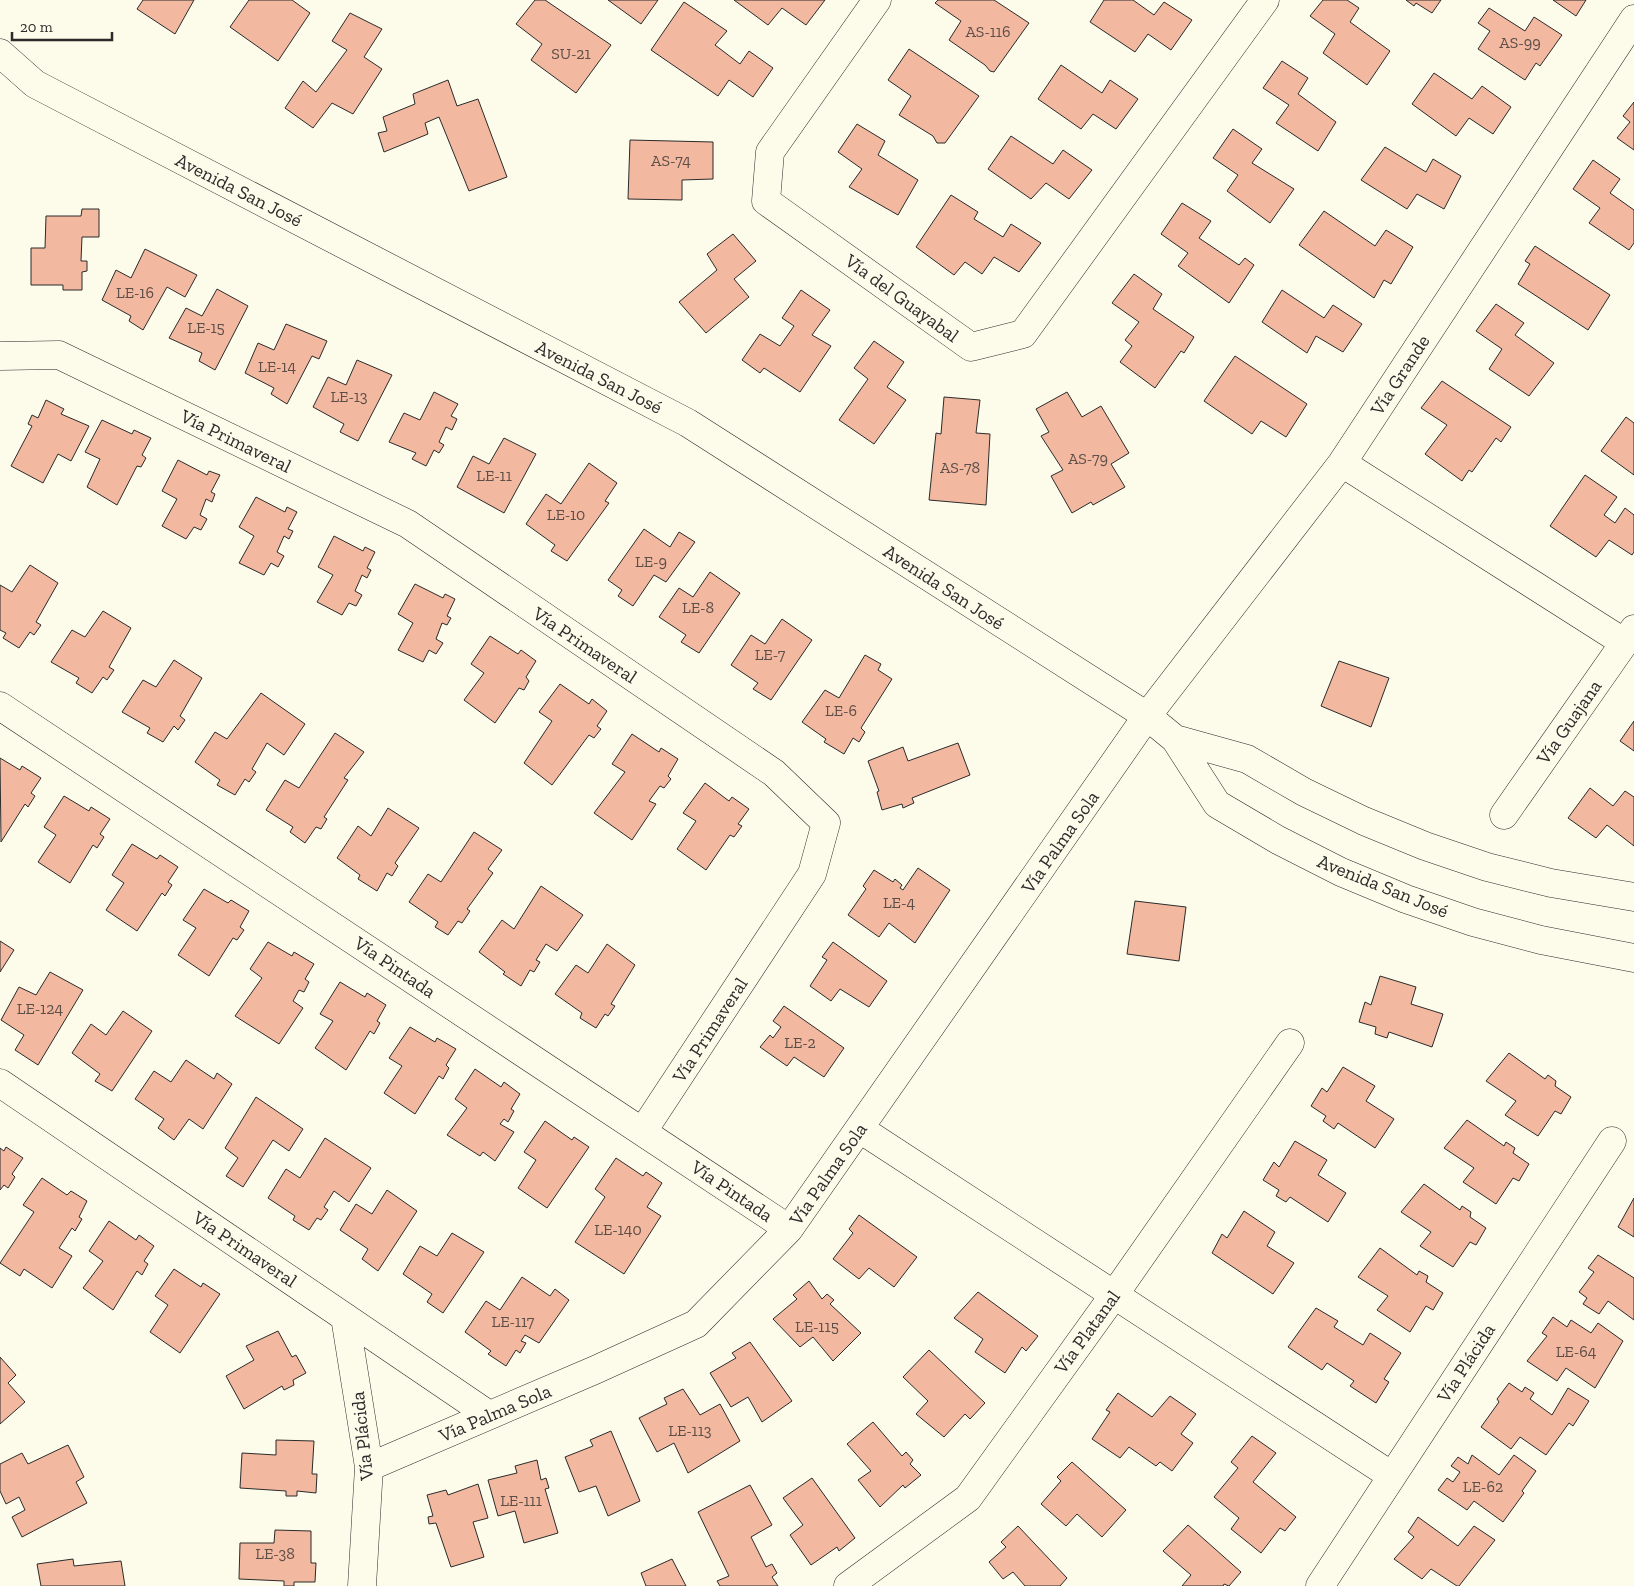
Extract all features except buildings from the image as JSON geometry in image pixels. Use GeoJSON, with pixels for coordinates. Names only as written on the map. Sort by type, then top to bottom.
{"type":"FeatureCollection","features":[{"type":"Feature","properties":{"kind":"street","name":"Vía del Guayabal"},"geometry":{"type":"LineString","coordinates":[[877,0],[770,152],[766,200],[971,348],[1023,334],[1265,0]]}},
{"type":"Feature","properties":{"kind":"street","name":"Vía Grande"},"geometry":{"type":"LineString","coordinates":[[1147,716],[1342,463],[1634,19]]}},
{"type":"Feature","properties":{"kind":"street","name":"Avenida San José"},"geometry":{"type":"LineString","coordinates":[[0,53],[35,84],[688,424],[1147,716],[1175,740],[1217,804],[1278,840],[1341,872],[1406,899],[1473,922],[1541,940],[1634,958]]}},
{"type":"Feature","properties":{"kind":"street","name":"Vía Primaveral"},"geometry":{"type":"LineString","coordinates":[[0,356],[58,355],[408,524],[774,773],[826,823],[812,874],[643,1131]]}},
{"type":"Feature","properties":{"kind":"street"},"geometry":{"type":"LineString","coordinates":[[1342,463],[1629,636]]}},
{"type":"Feature","properties":{"kind":"street","name":"Vía Guajana"},"geometry":{"type":"LineString","coordinates":[[1504,815],[1629,636]]}},
{"type":"Feature","properties":{"kind":"street","name":"Vía Pintada"},"geometry":{"type":"LineString","coordinates":[[0,706],[789,1229]]}},
{"type":"Feature","properties":{"kind":"street","name":"Vía Palma Sola"},"geometry":{"type":"LineString","coordinates":[[369,1467],[595,1370],[696,1324],[789,1229],[1147,716]]}},
{"type":"Feature","properties":{"kind":"street","name":"Avenida San José"},"geometry":{"type":"LineString","coordinates":[[1175,740],[1247,759],[1364,822],[1425,846],[1487,867],[1551,883],[1634,897]]}},
{"type":"Feature","properties":{"kind":"street","name":"Vía Platanal"},"geometry":{"type":"LineString","coordinates":[[848,1586],[968,1498],[1114,1295],[1290,1043]]}},
{"type":"Feature","properties":{"kind":"street","name":"Vía Primaveral"},"geometry":{"type":"LineString","coordinates":[[0,1082],[489,1416]]}},
{"type":"Feature","properties":{"kind":"street"},"geometry":{"type":"LineString","coordinates":[[860,1129],[1392,1476]]}},
{"type":"Feature","properties":{"kind":"street","name":"Vía Plácida"},"geometry":{"type":"LineString","coordinates":[[1320,1586],[1612,1141]]}},
{"type":"Feature","properties":{"kind":"street","name":"Vía Plácida"},"geometry":{"type":"LineString","coordinates":[[345,1318],[369,1467],[362,1586]]}}]}
